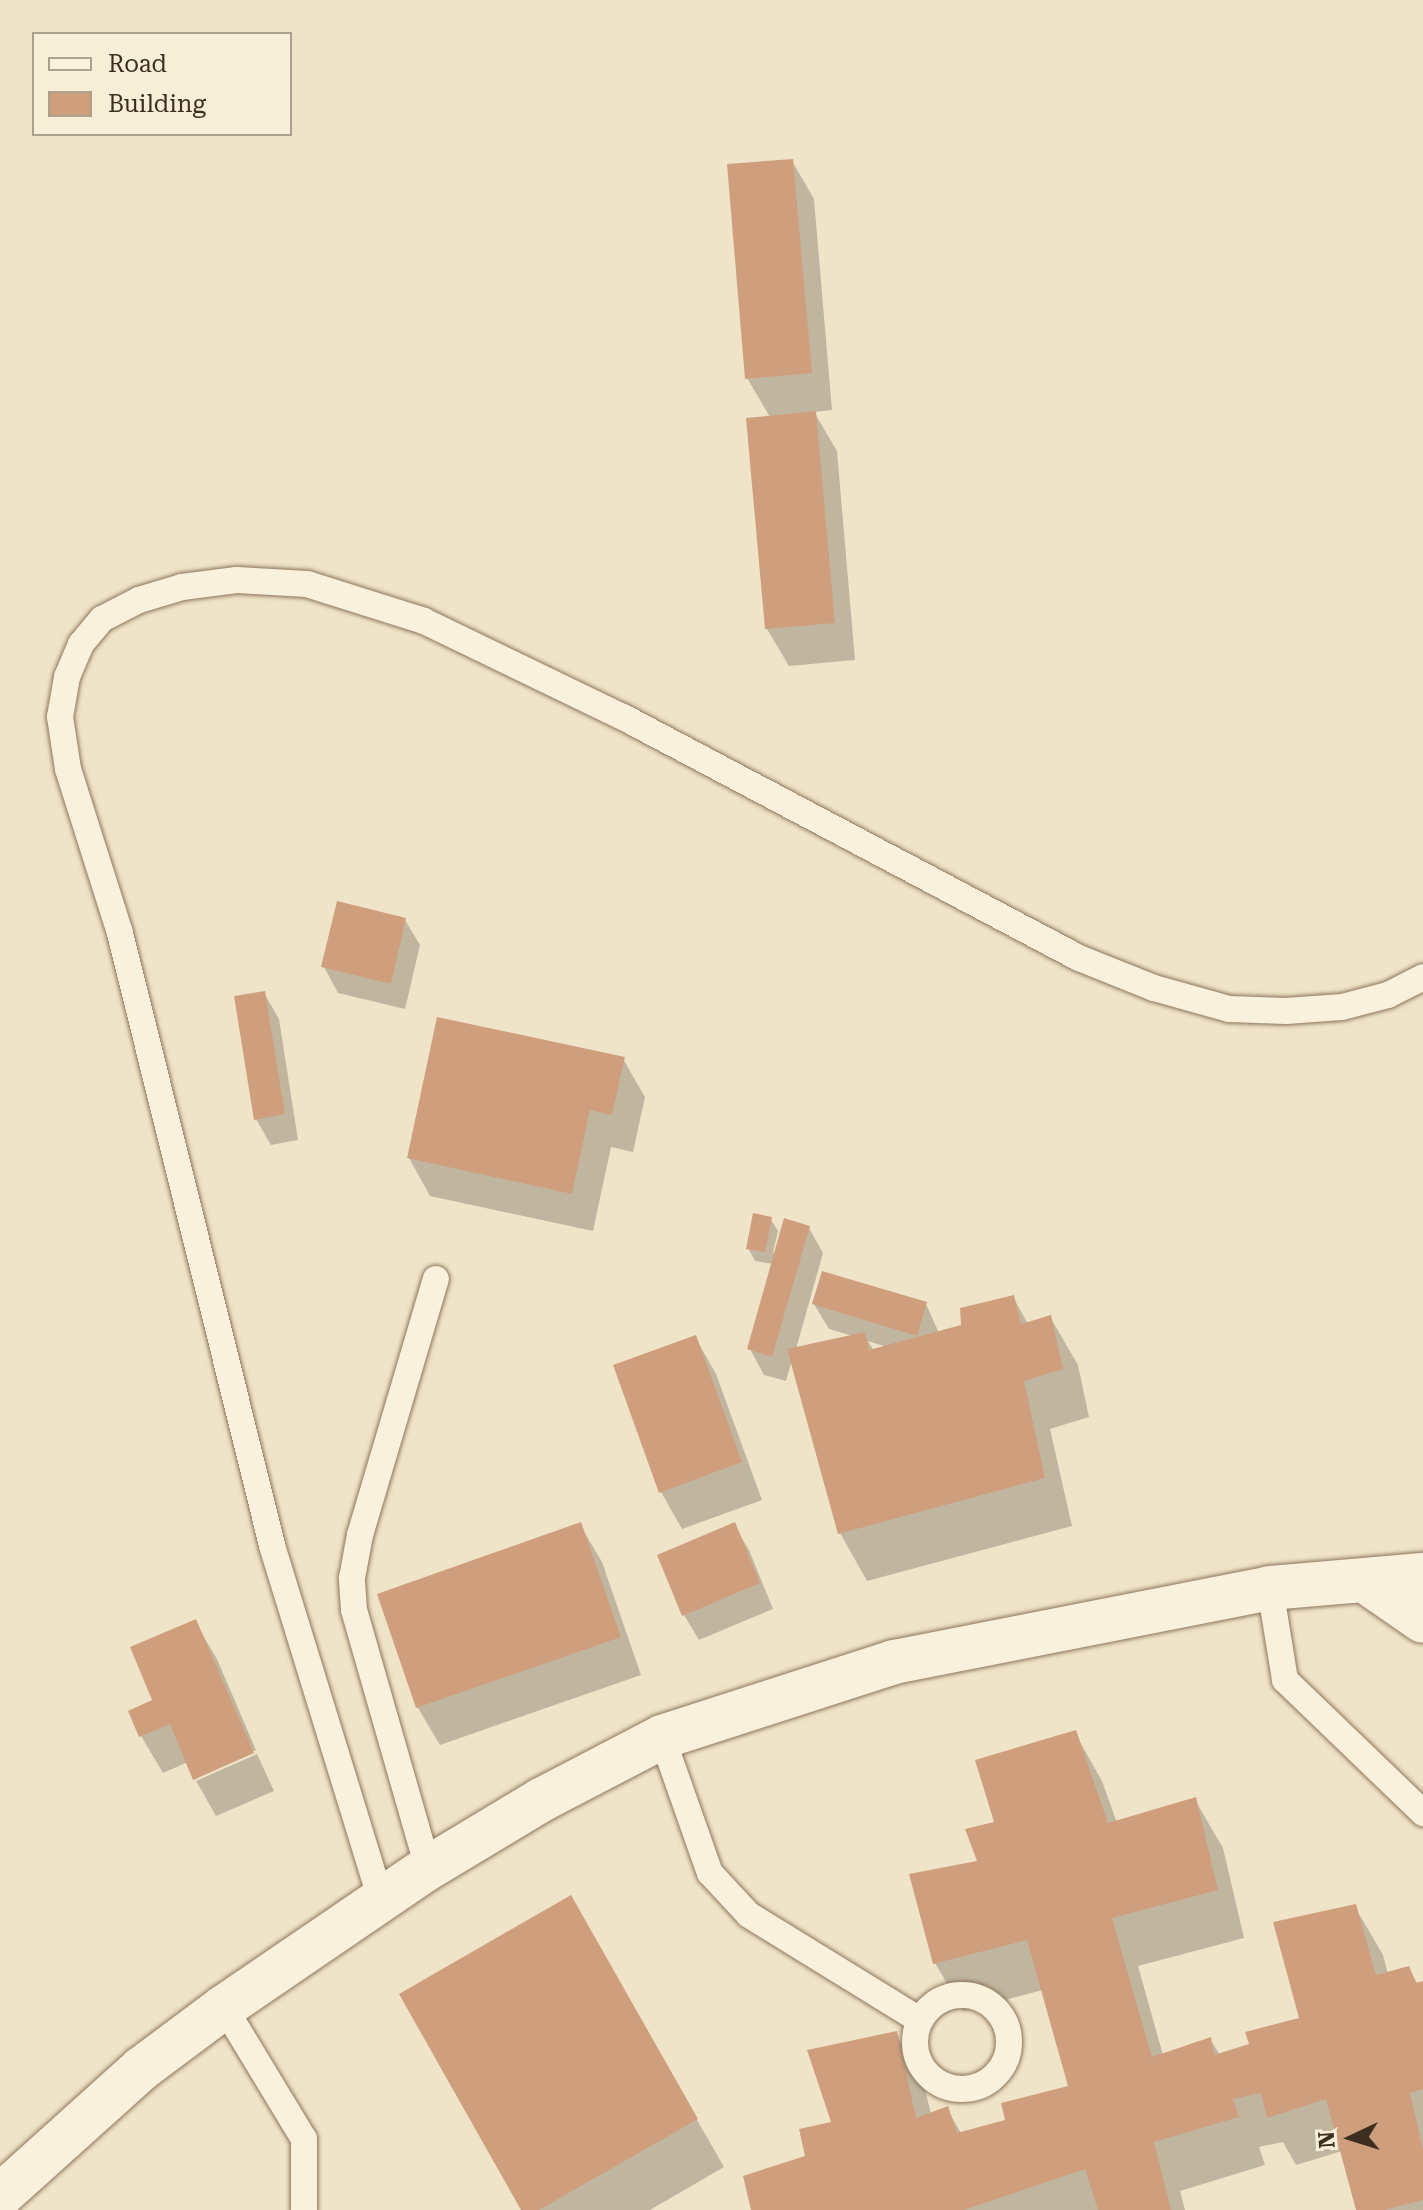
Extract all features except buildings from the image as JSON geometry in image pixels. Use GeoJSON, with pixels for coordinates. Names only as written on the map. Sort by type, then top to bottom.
{"type":"FeatureCollection","features":[{"type":"Feature","properties":{"kind":"street"},"geometry":{"type":"LineString","coordinates":[[0,2196],[141,2069],[224,2007],[428,1868],[541,1800],[662,1737],[894,1662],[1270,1588],[1423,1575]]}},
{"type":"Feature","properties":{"kind":"street"},"geometry":{"type":"LineString","coordinates":[[1365,1581],[1423,1621]]}},
{"type":"Feature","properties":{"kind":"lane"},"geometry":{"type":"LineString","coordinates":[[381,1900],[272,1545],[120,933],[68,769],[60,717],[67,677],[81,644],[102,619],[139,600],[182,587],[237,580],[307,584],[424,621],[623,717],[1079,958],[1154,988],[1229,1009],[1286,1011],[1342,1007],[1388,995],[1423,977]]}},
{"type":"Feature","properties":{"kind":"lane"},"geometry":{"type":"LineString","coordinates":[[428,1868],[354,1610],[352,1578],[360,1535],[436,1279]]}},
{"type":"Feature","properties":{"kind":"lane"},"geometry":{"type":"LineString","coordinates":[[1270,1588],[1285,1680],[1423,1813]]}},
{"type":"Feature","properties":{"kind":"lane"},"geometry":{"type":"LineString","coordinates":[[662,1737],[710,1873],[749,1915],[918,2019]]}},
{"type":"Feature","properties":{"kind":"lane"},"geometry":{"type":"LineString","coordinates":[[224,2007],[304,2139],[304,2210]]}}]}
